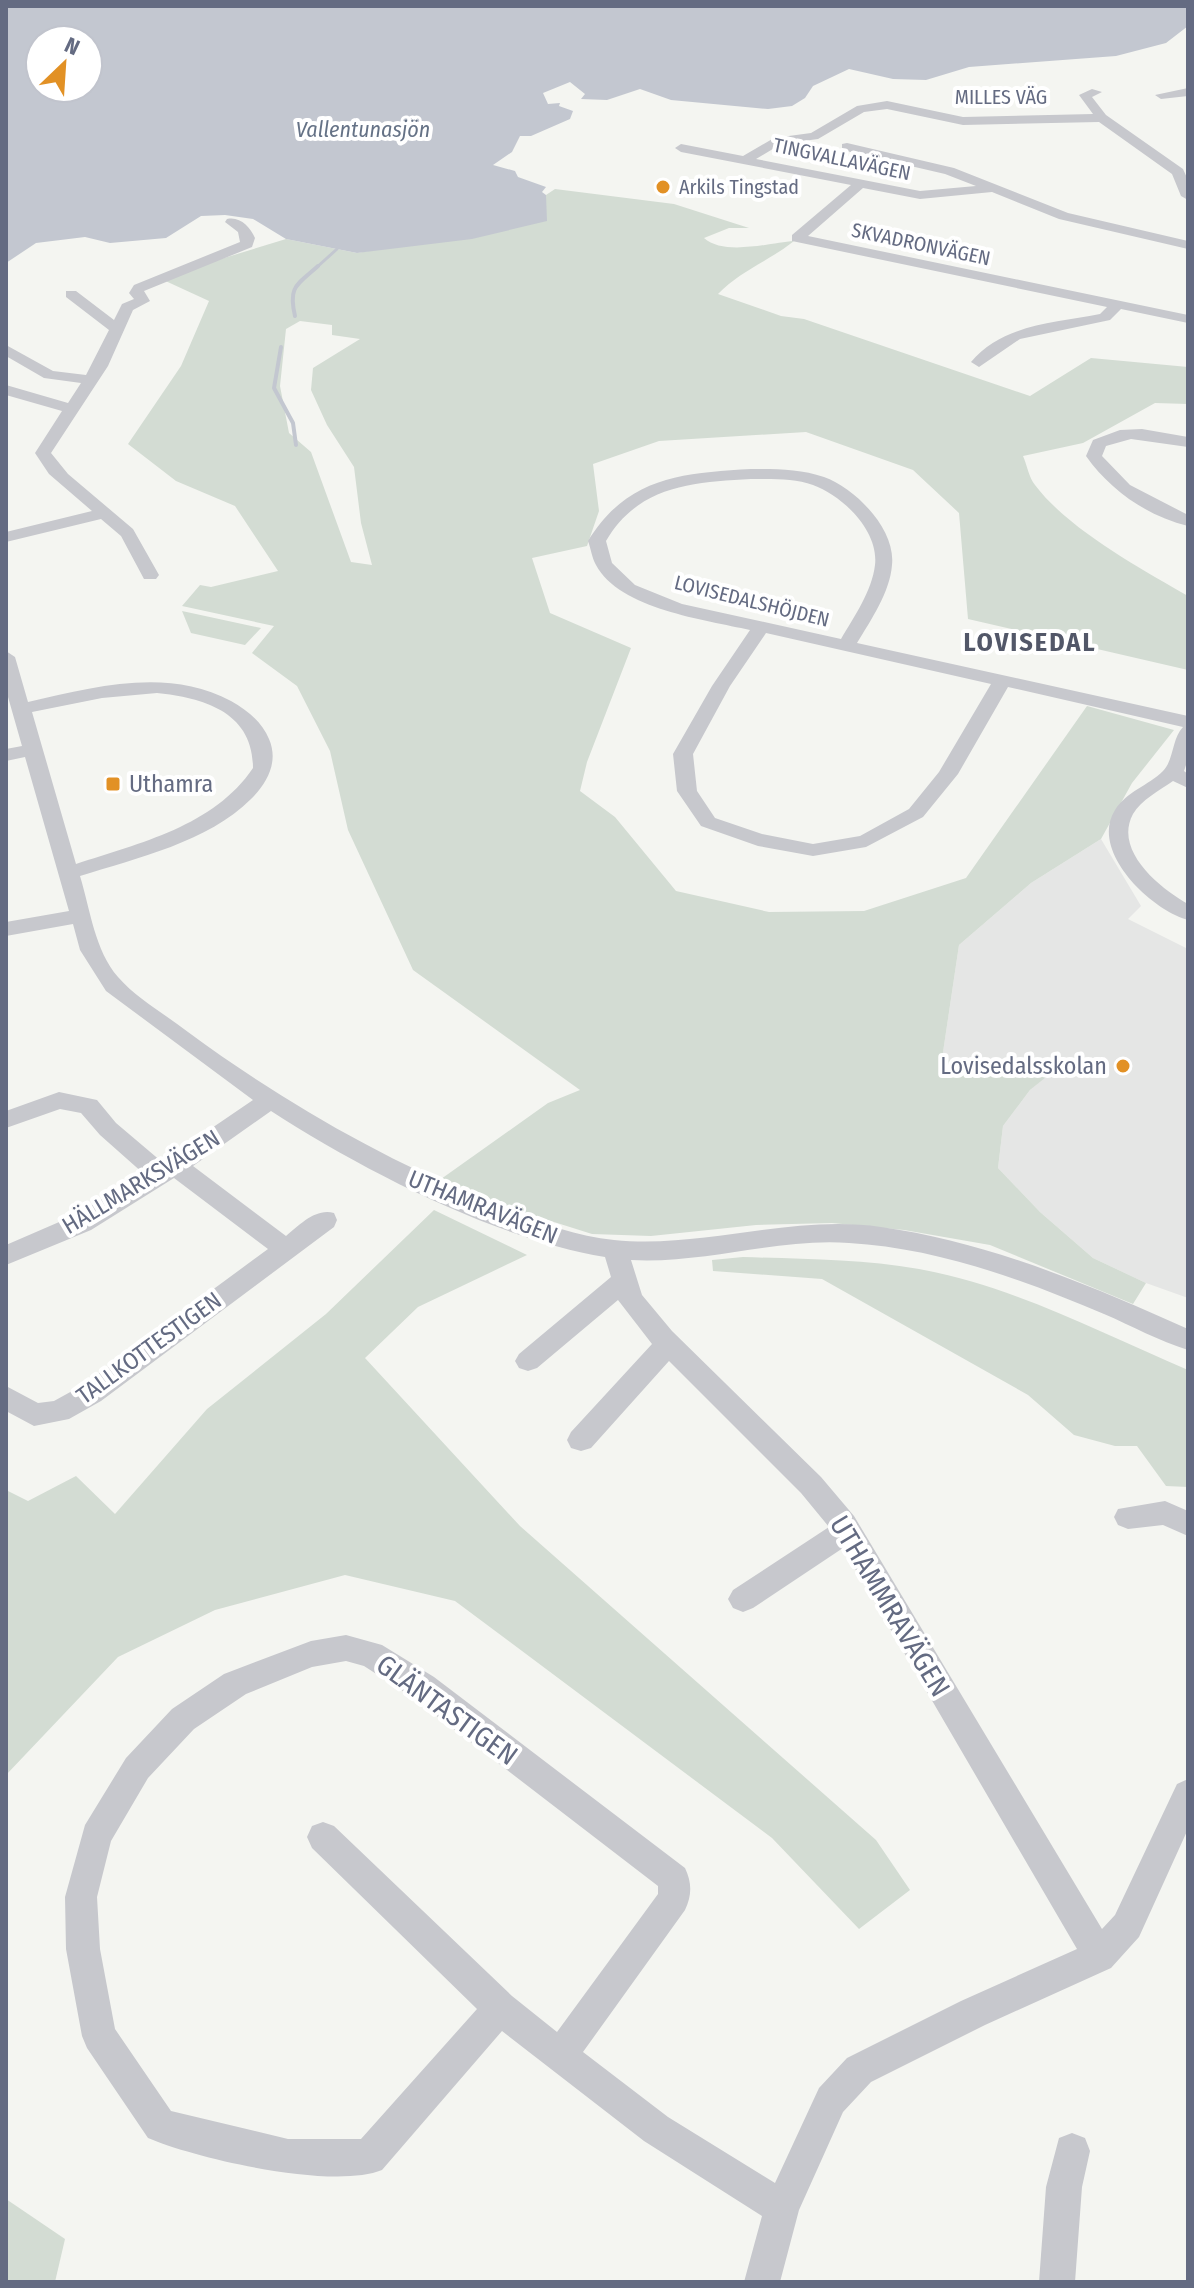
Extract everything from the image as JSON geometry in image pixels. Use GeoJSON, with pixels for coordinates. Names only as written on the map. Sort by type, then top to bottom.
{"type":"FeatureCollection","features":[{"type":"Feature","properties":{"kind":"street"},"geometry":{"type":"LineString","coordinates":[[1096,92],[1085,95],[1102,118],[1178,172],[1188,196]]}},
{"type":"Feature","properties":{"kind":"street"},"geometry":{"type":"LineString","coordinates":[[1161,95],[1188,92]]}},
{"type":"Feature","properties":{"kind":"street","name":"MILLES VÄG"},"geometry":{"type":"LineString","coordinates":[[747,159],[778,141],[814,136],[861,109],[887,105],[963,121],[1102,118]]}},
{"type":"Feature","properties":{"kind":"street","name":"TINGVALLAVÄGEN"},"geometry":{"type":"LineString","coordinates":[[847,147],[913,161],[995,188],[1064,216],[1183,244]]}},
{"type":"Feature","properties":{"kind":"street","name":"TINGVALLAVÄGEN"},"geometry":{"type":"LineString","coordinates":[[681,148],[920,195],[995,188]]}},
{"type":"Feature","properties":{"kind":"street","name":"SKVADRONVÄGEN"},"geometry":{"type":"LineString","coordinates":[[860,184],[797,238],[1188,319]]}},
{"type":"Feature","properties":{"kind":"street"},"geometry":{"type":"LineString","coordinates":[[150,575],[131,535],[119,521],[104,513],[89,497],[49,469],[43,453],[90,380],[127,307],[143,301],[136,293],[139,288],[247,244],[244,230],[232,222]]}},
{"type":"Feature","properties":{"kind":"street"},"geometry":{"type":"LineString","coordinates":[[1183,244],[1188,226]]}},
{"type":"Feature","properties":{"kind":"street"},"geometry":{"type":"LineString","coordinates":[[71,294],[117,329]]}},
{"type":"Feature","properties":{"kind":"street"},"geometry":{"type":"LineString","coordinates":[[979,362],[1003,341],[1016,335],[1105,317],[1118,304]]}},
{"type":"Feature","properties":{"kind":"street"},"geometry":{"type":"LineString","coordinates":[[6,350],[49,375],[90,380]]}},
{"type":"Feature","properties":{"kind":"street"},"geometry":{"type":"LineString","coordinates":[[6,390],[71,409]]}},
{"type":"Feature","properties":{"kind":"street"},"geometry":{"type":"LineString","coordinates":[[1188,442],[1137,434],[1114,434],[1099,443],[1094,456],[1107,477],[1138,498],[1188,521]]}},
{"type":"Feature","properties":{"kind":"street","name":"LOVISEDALSHÖJDEN"},"geometry":{"type":"LineString","coordinates":[[846,646],[884,567],[877,531],[851,502],[818,481],[779,472],[738,472],[676,485],[635,497],[611,517],[597,541],[604,565],[629,589],[677,608],[761,627],[1002,681],[1188,722]]}},
{"type":"Feature","properties":{"kind":"street"},"geometry":{"type":"LineString","coordinates":[[6,537],[104,513]]}},
{"type":"Feature","properties":{"kind":"street"},"geometry":{"type":"LineString","coordinates":[[761,627],[721,686],[683,754],[687,791],[708,822],[758,840],[813,850],[866,841],[916,813],[948,774],[1002,681]]}},
{"type":"Feature","properties":{"kind":"street","name":"UTHAMRAVÄGEN"},"geometry":{"type":"LineString","coordinates":[[6,657],[91,950],[112,985],[212,1062],[306,1123],[420,1185],[561,1240],[616,1250],[684,1248],[805,1233],[876,1235],[972,1254],[1042,1279],[1188,1340]]}},
{"type":"Feature","properties":{"kind":"street"},"geometry":{"type":"LineString","coordinates":[[21,709],[116,689],[155,686],[193,692],[223,703],[245,719],[261,742],[263,768],[244,794],[213,816],[141,848],[69,873]]}},
{"type":"Feature","properties":{"kind":"street"},"geometry":{"type":"LineString","coordinates":[[1188,731],[1180,777],[1146,789],[1121,816],[1119,846],[1137,873],[1175,907],[1188,913]]}},
{"type":"Feature","properties":{"kind":"street"},"geometry":{"type":"LineString","coordinates":[[6,755],[34,750]]}},
{"type":"Feature","properties":{"kind":"street"},"geometry":{"type":"LineString","coordinates":[[6,929],[81,916]]}},
{"type":"Feature","properties":{"kind":"street"},"geometry":{"type":"LineString","coordinates":[[6,1120],[59,1100],[89,1106],[108,1129],[286,1249]]}},
{"type":"Feature","properties":{"kind":"street","name":"HÄLLMARKSVÄGEN"},"geometry":{"type":"LineString","coordinates":[[6,1255],[82,1223],[168,1170],[270,1100]]}},
{"type":"Feature","properties":{"kind":"street","name":"TALLKOTTESTIGEN"},"geometry":{"type":"LineString","coordinates":[[6,1397],[34,1415],[59,1411],[92,1393],[325,1220]]}},
{"type":"Feature","properties":{"kind":"street","name":"UTHAMMRAVÄGEN"},"geometry":{"type":"LineString","coordinates":[[616,1250],[630,1299],[669,1343],[811,1485],[848,1530],[1099,1956]]}},
{"type":"Feature","properties":{"kind":"street"},"geometry":{"type":"LineString","coordinates":[[528,1361],[625,1280]]}},
{"type":"Feature","properties":{"kind":"street"},"geometry":{"type":"LineString","coordinates":[[581,1440],[669,1343]]}},
{"type":"Feature","properties":{"kind":"street"},"geometry":{"type":"LineString","coordinates":[[1128,1517],[1165,1513],[1188,1524]]}},
{"type":"Feature","properties":{"kind":"street"},"geometry":{"type":"LineString","coordinates":[[743,1599],[848,1530]]}},
{"type":"Feature","properties":{"kind":"street","name":"GLÄNTASTIGEN"},"geometry":{"type":"LineString","coordinates":[[500,2008],[369,2157],[288,2157],[160,2126],[99,2036],[83,1949],[81,1897],[96,1836],[137,1768],[183,1719],[235,1684],[311,1654],[346,1648],[371,1654],[423,1687],[674,1879],[674,1899],[560,2056]]}},
{"type":"Feature","properties":{"kind":"street"},"geometry":{"type":"LineString","coordinates":[[762,2282],[782,2208],[831,2100],[859,2070],[973,2013],[1099,1956],[1127,1926],[1188,1794]]}},
{"type":"Feature","properties":{"kind":"street"},"geometry":{"type":"LineString","coordinates":[[323,1837],[500,2008],[656,2129],[782,2208]]}},
{"type":"Feature","properties":{"kind":"street"},"geometry":{"type":"LineString","coordinates":[[1057,2282],[1064,2187],[1072,2151]]}},
{"type":"Feature","properties":{"kind":"shaded area"},"geometry":{"type":"Polygon","coordinates":[[[555,189],[674,204],[749,228],[729,228],[704,238],[723,246],[747,247],[794,241],[718,294],[781,316],[804,319],[1030,396],[1091,358],[1188,367],[1188,404],[1155,403],[1083,443],[1023,456],[1033,482],[1066,517],[1106,547],[1188,596],[1188,670],[968,619],[959,513],[913,470],[806,432],[659,441],[593,464],[599,511],[587,546],[532,558],[550,613],[631,648],[587,762],[580,791],[615,817],[676,891],[769,912],[864,911],[966,878],[1087,706],[1174,730],[1132,783],[1101,839],[1031,883],[959,945],[942,1059],[1017,1072],[1066,1061],[1030,1090],[1003,1126],[998,1168],[1040,1212],[1093,1258],[1146,1283],[1133,1304],[990,1245],[904,1230],[832,1223],[756,1225],[651,1236],[592,1234],[434,1184],[548,1103],[580,1090],[413,970],[348,830],[330,751],[297,686],[252,653],[274,626],[182,606],[200,585],[211,587],[278,571],[235,506],[176,481],[128,444],[181,366],[209,301],[159,278],[286,239],[357,253],[546,220],[546,195],[555,189]],[[300,321],[286,329],[280,386],[289,433],[311,452],[351,562],[372,565],[361,523],[354,467],[327,425],[311,390],[313,368],[360,339],[332,335],[332,325],[300,321]]]}},
{"type":"Feature","properties":{"kind":"shaded area"},"geometry":{"type":"Polygon","coordinates":[[[182,611],[261,628],[245,645],[191,633],[182,611]]]}},
{"type":"Feature","properties":{"kind":"shaded area","name":"Lovisedalsskolan"},"geometry":{"type":"Polygon","coordinates":[[[1101,839],[1141,906],[1128,919],[1188,949],[1188,1298],[1146,1283],[1093,1258],[1040,1212],[998,1168],[1003,1126],[1030,1090],[1064,1061],[1017,1072],[942,1059],[959,945],[1031,883],[1101,839]]]}},
{"type":"Feature","properties":{"kind":"shaded area"},"geometry":{"type":"Polygon","coordinates":[[[434,1210],[527,1255],[418,1307],[365,1358],[520,1526],[876,1840],[910,1890],[859,1929],[772,1838],[455,1601],[345,1575],[215,1610],[118,1657],[6,1775],[6,1490],[28,1501],[76,1476],[115,1514],[207,1409],[326,1314],[434,1210]]]}},
{"type":"Feature","properties":{"kind":"shaded area"},"geometry":{"type":"Polygon","coordinates":[[[743,1257],[875,1263],[954,1277],[1056,1312],[1188,1370],[1188,1487],[1166,1486],[1137,1446],[1115,1446],[1074,1435],[1028,1395],[822,1279],[713,1271],[712,1260],[743,1257]]]}},
{"type":"Feature","properties":{"kind":"shaded area"},"geometry":{"type":"Polygon","coordinates":[[[6,2199],[65,2239],[55,2282],[6,2282],[6,2199]]]}},
{"type":"Feature","properties":{"kind":"water","name":"Vallentunasjön"},"geometry":{"type":"Polygon","coordinates":[[[6,6],[1188,6],[1188,26],[1166,43],[1116,56],[969,67],[926,80],[893,79],[849,69],[813,86],[805,98],[792,106],[768,109],[671,100],[640,89],[607,100],[581,99],[585,94],[570,82],[543,93],[548,104],[560,103],[559,106],[573,111],[570,119],[531,136],[520,136],[512,152],[493,165],[515,171],[518,177],[546,187],[542,192],[546,195],[547,221],[472,239],[357,253],[286,239],[253,219],[225,215],[201,216],[166,238],[110,243],[85,237],[36,243],[6,263],[6,6]]]}},
{"type":"Feature","properties":{"kind":"waterway"},"geometry":{"type":"LineString","coordinates":[[316,268],[337,249]]}},
{"type":"Feature","properties":{"kind":"waterway"},"geometry":{"type":"LineString","coordinates":[[295,316],[293,298],[296,287],[318,266]]}},
{"type":"Feature","properties":{"kind":"waterway"},"geometry":{"type":"LineString","coordinates":[[281,347],[274,388],[293,423],[296,445]]}},
{"type":"Feature","properties":{"kind":"place","name":"Arkils Tingstad"},"geometry":{"type":"Point","coordinates":[663,187]}},
{"type":"Feature","properties":{"kind":"place","name":"Uthamra"},"geometry":{"type":"Point","coordinates":[113,784]}},
{"type":"Feature","properties":{"kind":"place","name":"Lovisedalsskolan"},"geometry":{"type":"Point","coordinates":[1123,1066]}},
{"type":"Feature","properties":{"kind":"district","name":"LOVISEDAL"},"geometry":{"type":"Point","coordinates":[1030,642]}}]}
